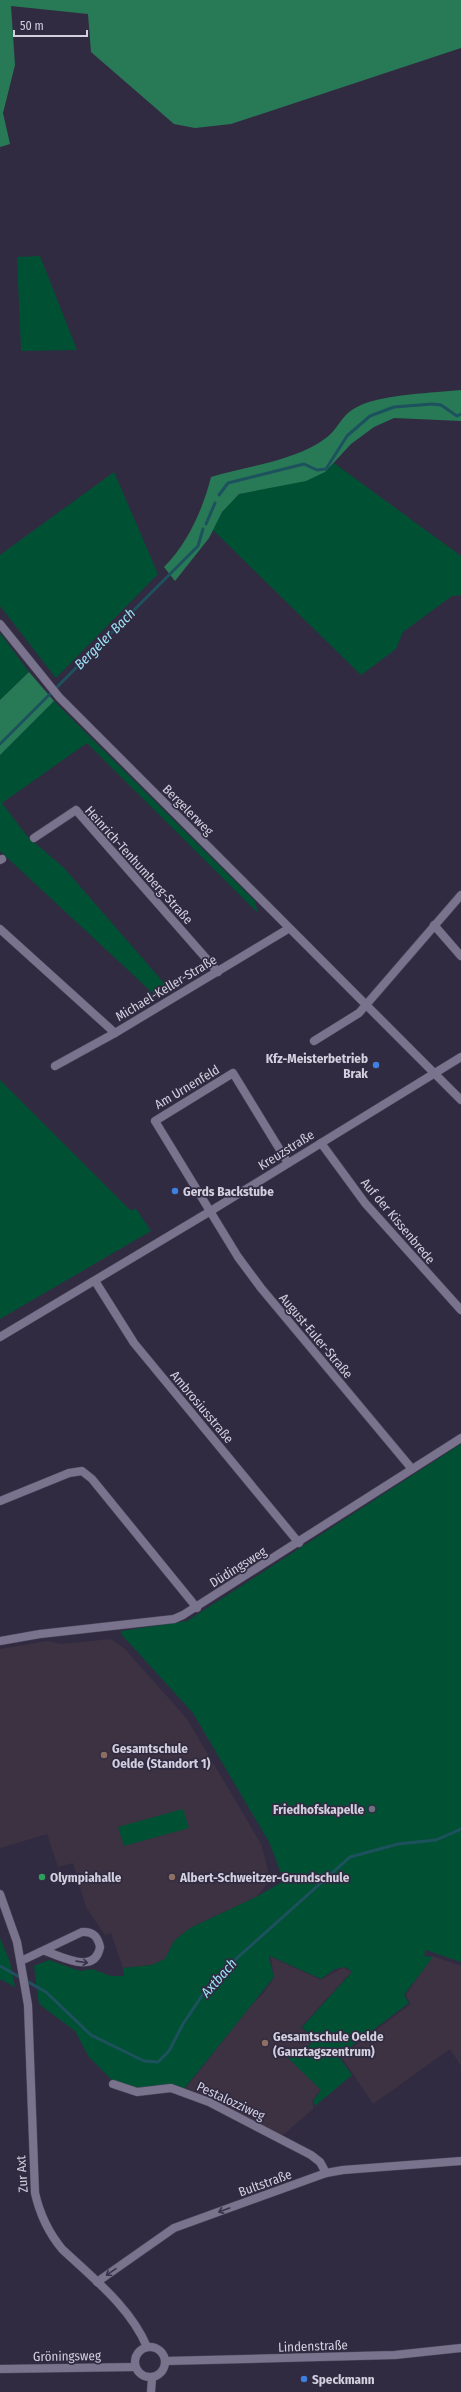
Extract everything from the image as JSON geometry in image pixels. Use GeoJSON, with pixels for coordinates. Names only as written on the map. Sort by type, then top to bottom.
{"type":"FeatureCollection","features":[{"type":"Feature","properties":{"kind":"street","name":"Bergelerweg"},"geometry":{"type":"LineString","coordinates":[[0,624],[49,687],[288,929],[368,1004],[461,1100]]}},
{"type":"Feature","properties":{"kind":"street","name":"Heinrich-Tenhumberg-Straße"},"geometry":{"type":"LineString","coordinates":[[34,838],[76,810],[218,972]]}},
{"type":"Feature","properties":{"kind":"street"},"geometry":{"type":"LineString","coordinates":[[314,1041],[359,1013],[368,1004],[461,894]]}},
{"type":"Feature","properties":{"kind":"street"},"geometry":{"type":"LineString","coordinates":[[434,925],[461,956]]}},
{"type":"Feature","properties":{"kind":"street"},"geometry":{"type":"LineString","coordinates":[[0,929],[115,1033]]}},
{"type":"Feature","properties":{"kind":"street","name":"Michael-Keller-Straße"},"geometry":{"type":"LineString","coordinates":[[55,1066],[115,1033],[288,929]]}},
{"type":"Feature","properties":{"kind":"street","name":"Kreuzstraße"},"geometry":{"type":"LineString","coordinates":[[0,1337],[210,1212],[461,1057]]}},
{"type":"Feature","properties":{"kind":"street","name":"Am Urnenfeld"},"geometry":{"type":"LineString","coordinates":[[210,1212],[155,1120],[232,1073],[288,1163]]}},
{"type":"Feature","properties":{"kind":"street","name":"Auf der Kissenbrede"},"geometry":{"type":"LineString","coordinates":[[321,1143],[365,1203],[461,1310]]}},
{"type":"Feature","properties":{"kind":"street","name":"August-Euler-Straße"},"geometry":{"type":"LineString","coordinates":[[210,1212],[238,1257],[261,1288],[412,1469]]}},
{"type":"Feature","properties":{"kind":"street","name":"Ambrosiusstraße"},"geometry":{"type":"LineString","coordinates":[[95,1281],[134,1343],[299,1543]]}},
{"type":"Feature","properties":{"kind":"street","name":"Düdingsweg"},"geometry":{"type":"LineString","coordinates":[[0,1641],[40,1634],[174,1619],[197,1608],[461,1438]]}},
{"type":"Feature","properties":{"kind":"street"},"geometry":{"type":"LineString","coordinates":[[0,1501],[69,1473],[82,1471],[92,1478],[197,1608]]}},
{"type":"Feature","properties":{"kind":"street","name":"Zur Axt"},"geometry":{"type":"LineString","coordinates":[[0,1894],[21,1961],[27,1995],[35,2193],[40,2213],[52,2237],[131,2318],[147,2347]]}},
{"type":"Feature","properties":{"kind":"street"},"geometry":{"type":"LineString","coordinates":[[21,1961],[45,1951],[82,1932],[92,1933],[96,1936],[100,1947],[96,1959],[90,1962],[82,1963],[45,1951]]}},
{"type":"Feature","properties":{"kind":"street","name":"Pestalozziweg"},"geometry":{"type":"LineString","coordinates":[[112,2084],[137,2092],[171,2088],[209,2102],[311,2155],[320,2162],[326,2174]]}},
{"type":"Feature","properties":{"kind":"street","name":"Bultstraße"},"geometry":{"type":"LineString","coordinates":[[97,2282],[174,2228],[326,2174],[343,2170],[461,2161]]}},
{"type":"Feature","properties":{"kind":"street"},"geometry":{"type":"LineString","coordinates":[[147,2347],[157,2348],[162,2351],[166,2361],[162,2373],[152,2378],[139,2373],[135,2367],[135,2358],[139,2351],[147,2347]]}},
{"type":"Feature","properties":{"kind":"street","name":"Lindenstraße"},"geometry":{"type":"LineString","coordinates":[[166,2361],[382,2355],[461,2348]]}},
{"type":"Feature","properties":{"kind":"street","name":"Gröningsweg"},"geometry":{"type":"LineString","coordinates":[[0,2369],[135,2367]]}},
{"type":"Feature","properties":{"kind":"street"},"geometry":{"type":"LineString","coordinates":[[151,2392],[152,2378]]}},
{"type":"Feature","properties":{"kind":"shaded area"},"geometry":{"type":"Polygon","coordinates":[[[111,1639],[124,1648],[187,1719],[261,1844],[268,1870],[267,1884],[256,1897],[190,1928],[174,1941],[165,1959],[152,1965],[123,1968],[111,1933],[105,1935],[86,1907],[73,1863],[58,1867],[47,1834],[0,1848],[0,1649],[47,1641],[61,1644],[111,1639]]]}},
{"type":"Feature","properties":{"kind":"shaded area"},"geometry":{"type":"Polygon","coordinates":[[[432,1956],[461,1966],[461,2066],[450,2049],[373,2104],[341,2056],[411,2004],[406,1995],[432,1956]]]}},
{"type":"Feature","properties":{"kind":"shaded area","name":"Gesamtschule Oelde (Ganztagszentrum)"},"geometry":{"type":"Polygon","coordinates":[[[271,1957],[321,1980],[340,1969],[344,1968],[351,1972],[301,2027],[313,2040],[299,2056],[288,2047],[283,2053],[321,2089],[312,2101],[314,2108],[282,2136],[211,2098],[186,2088],[251,2005],[263,1994],[274,1978],[271,1957]]]}},
{"type":"Feature","properties":{"kind":"green space"},"geometry":{"type":"Polygon","coordinates":[[[0,0],[461,0],[461,48],[231,124],[195,128],[174,124],[91,52],[88,14],[11,6],[15,65],[3,113],[10,144],[0,147],[0,0]]]}},
{"type":"Feature","properties":{"kind":"green space"},"geometry":{"type":"Polygon","coordinates":[[[40,256],[77,350],[21,351],[17,257],[40,256]]]}},
{"type":"Feature","properties":{"kind":"green space"},"geometry":{"type":"Polygon","coordinates":[[[461,390],[461,421],[394,418],[374,427],[351,444],[325,472],[306,481],[239,494],[222,512],[209,538],[175,581],[164,567],[173,558],[194,525],[204,501],[211,477],[271,462],[314,446],[331,434],[348,413],[361,405],[372,401],[397,396],[461,390]]]}},
{"type":"Feature","properties":{"kind":"green space"},"geometry":{"type":"Polygon","coordinates":[[[334,463],[461,556],[461,595],[452,596],[403,632],[396,649],[361,675],[213,530],[227,504],[235,496],[252,489],[300,481],[312,477],[334,463]]]}},
{"type":"Feature","properties":{"kind":"green space"},"geometry":{"type":"Polygon","coordinates":[[[114,472],[158,574],[56,678],[0,606],[0,555],[114,472]]]}},
{"type":"Feature","properties":{"kind":"green space"},"geometry":{"type":"Polygon","coordinates":[[[0,633],[29,672],[0,700],[0,633]]]}},
{"type":"Feature","properties":{"kind":"green space"},"geometry":{"type":"Polygon","coordinates":[[[29,672],[54,701],[0,755],[0,700],[29,672]]]}},
{"type":"Feature","properties":{"kind":"green space"},"geometry":{"type":"Polygon","coordinates":[[[54,701],[255,901],[258,913],[87,743],[2,803],[27,836],[64,868],[171,991],[158,998],[0,851],[0,755],[54,701]]]}},
{"type":"Feature","properties":{"kind":"green space"},"geometry":{"type":"Polygon","coordinates":[[[0,1080],[130,1210],[136,1209],[151,1231],[0,1319],[0,1080]]]}},
{"type":"Feature","properties":{"kind":"green space"},"geometry":{"type":"Polygon","coordinates":[[[461,1444],[461,1962],[426,1950],[424,1956],[433,1957],[404,1995],[409,2003],[341,2054],[339,2057],[352,2075],[315,2106],[313,2101],[321,2090],[284,2054],[288,2049],[299,2057],[314,2040],[302,2027],[352,1972],[346,1967],[335,1969],[321,1979],[270,1956],[269,1958],[274,1977],[184,2089],[171,2084],[138,2089],[113,2081],[89,2057],[75,2031],[39,2004],[34,1966],[49,1960],[80,1971],[92,1969],[111,1976],[124,1976],[123,1968],[152,1965],[165,1959],[174,1941],[190,1928],[256,1897],[284,1881],[269,1842],[193,1713],[122,1635],[121,1631],[187,1621],[461,1444]]]}},
{"type":"Feature","properties":{"kind":"green space"},"geometry":{"type":"Polygon","coordinates":[[[183,1809],[189,1828],[124,1846],[118,1827],[183,1809]]]}},
{"type":"Feature","properties":{"kind":"green space"},"geometry":{"type":"Polygon","coordinates":[[[0,1938],[10,1962],[15,1987],[0,1979],[0,1938]]]}},
{"type":"Feature","properties":{"kind":"waterway","name":"Bergeler Bach"},"geometry":{"type":"LineString","coordinates":[[219,495],[228,483],[304,464],[317,470],[326,469],[347,436],[370,416],[394,407],[432,404],[441,405],[457,416],[461,414]]}},
{"type":"Feature","properties":{"kind":"waterway","name":"Bergeler Bach"},"geometry":{"type":"LineString","coordinates":[[206,524],[215,503]]}},
{"type":"Feature","properties":{"kind":"waterway","name":"Bergeler Bach"},"geometry":{"type":"LineString","coordinates":[[0,744],[198,546],[203,529]]}},
{"type":"Feature","properties":{"kind":"waterway","name":"Axtbach"},"geometry":{"type":"LineString","coordinates":[[0,1966],[46,1992],[91,2035],[144,2061],[158,2062],[169,2051],[183,2024],[205,1991],[238,1957],[350,1857],[398,1844],[436,1840],[461,1829]]}},
{"type":"Feature","properties":{"kind":"place","name":"Kfz-Meisterbetrieb Brak"},"geometry":{"type":"Point","coordinates":[376,1065]}},
{"type":"Feature","properties":{"kind":"place","name":"Gerds Backstube"},"geometry":{"type":"Point","coordinates":[175,1191]}},
{"type":"Feature","properties":{"kind":"place","name":"Gesamtschule Oelde (Standort 1)"},"geometry":{"type":"Point","coordinates":[104,1755]}},
{"type":"Feature","properties":{"kind":"place","name":"Friedhofskapelle"},"geometry":{"type":"Point","coordinates":[372,1809]}},
{"type":"Feature","properties":{"kind":"place","name":"Olympiahalle"},"geometry":{"type":"Point","coordinates":[42,1877]}},
{"type":"Feature","properties":{"kind":"place","name":"Albert-Schweitzer-Grundschule"},"geometry":{"type":"Point","coordinates":[172,1877]}},
{"type":"Feature","properties":{"kind":"place","name":"Gesamtschule Oelde (Ganztagszentrum)"},"geometry":{"type":"Point","coordinates":[265,2043]}},
{"type":"Feature","properties":{"kind":"place","name":"Speckmann"},"geometry":{"type":"Point","coordinates":[304,2379]}}]}
